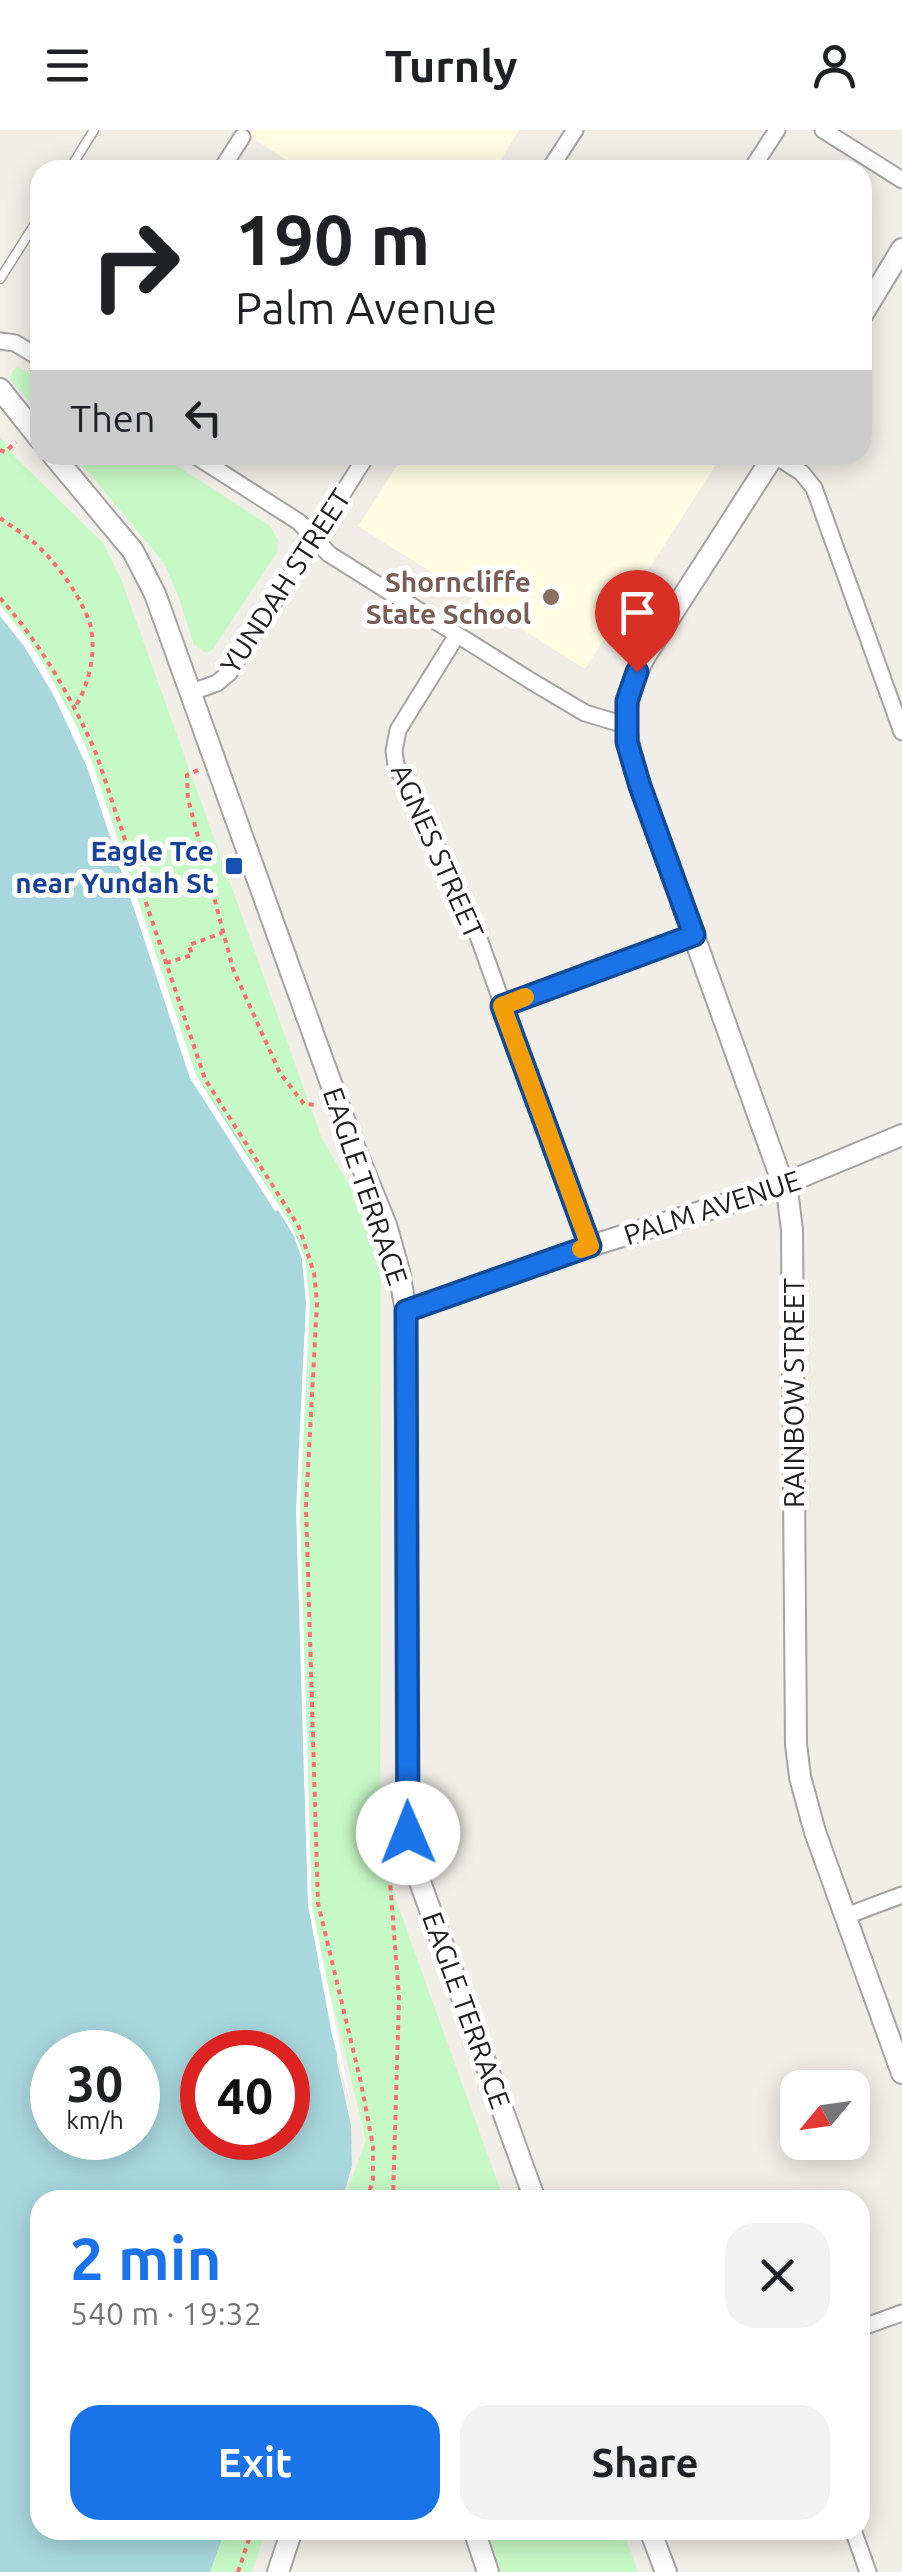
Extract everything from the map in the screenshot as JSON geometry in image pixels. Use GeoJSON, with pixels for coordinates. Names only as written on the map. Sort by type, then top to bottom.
{"type":"FeatureCollection","features":[{"type":"Feature","properties":{"kind":"street"},"geometry":{"type":"LineString","coordinates":[[556,160],[575,130]]}},
{"type":"Feature","properties":{"kind":"street"},"geometry":{"type":"LineString","coordinates":[[758,160],[777,130]]}},
{"type":"Feature","properties":{"kind":"street"},"geometry":{"type":"LineString","coordinates":[[823,130],[870,160]]}},
{"type":"Feature","properties":{"kind":"street"},"geometry":{"type":"LineString","coordinates":[[227,160],[242,137]]}},
{"type":"Feature","properties":{"kind":"street"},"geometry":{"type":"LineString","coordinates":[[872,161],[902,180]]}},
{"type":"Feature","properties":{"kind":"street"},"geometry":{"type":"LineString","coordinates":[[872,300],[902,250]]}},
{"type":"Feature","properties":{"kind":"street"},"geometry":{"type":"LineString","coordinates":[[0,342],[15,343],[30,352]]}},
{"type":"Feature","properties":{"kind":"street"},"geometry":{"type":"LineString","coordinates":[[0,389],[30,426]]}},
{"type":"Feature","properties":{"kind":"street","name":"EAGLE TERRACE"},"geometry":{"type":"LineString","coordinates":[[62,465],[124,538],[155,594],[396,1255],[406,1311],[408,1833],[416,1871],[531,2190]]}},
{"type":"Feature","properties":{"kind":"street"},"geometry":{"type":"LineString","coordinates":[[210,465],[299,522],[330,554],[566,704],[626,724],[627,701],[645,656],[768,465]]}},
{"type":"Feature","properties":{"kind":"street","name":"YUNDAH STREET"},"geometry":{"type":"LineString","coordinates":[[192,692],[217,683],[229,672],[360,465]]}},
{"type":"Feature","properties":{"kind":"street"},"geometry":{"type":"LineString","coordinates":[[790,465],[814,488],[902,732]]}},
{"type":"Feature","properties":{"kind":"street","name":"AGNES STREET"},"geometry":{"type":"LineString","coordinates":[[457,635],[398,730],[396,765],[457,884],[590,1246]]}},
{"type":"Feature","properties":{"kind":"street","name":"RAINBOW STREET"},"geometry":{"type":"LineString","coordinates":[[626,724],[632,761],[784,1185],[792,1230],[796,1744],[807,1804],[902,2073]]}},
{"type":"Feature","properties":{"kind":"street"},"geometry":{"type":"LineString","coordinates":[[502,1006],[694,935]]}},
{"type":"Feature","properties":{"kind":"street","name":"PALM AVENUE"},"geometry":{"type":"LineString","coordinates":[[406,1311],[590,1246],[784,1185],[902,1136]]}},
{"type":"Feature","properties":{"kind":"street"},"geometry":{"type":"LineString","coordinates":[[846,1916],[902,1895]]}},
{"type":"Feature","properties":{"kind":"street"},"geometry":{"type":"LineString","coordinates":[[870,2324],[902,2313]]}},
{"type":"Feature","properties":{"kind":"street"},"geometry":{"type":"LineString","coordinates":[[278,2572],[289,2540]]}},
{"type":"Feature","properties":{"kind":"street"},"geometry":{"type":"LineString","coordinates":[[477,2540],[488,2572]]}},
{"type":"Feature","properties":{"kind":"street"},"geometry":{"type":"LineString","coordinates":[[654,2540],[666,2572]]}},
{"type":"Feature","properties":{"kind":"street"},"geometry":{"type":"LineString","coordinates":[[857,2540],[868,2572]]}},
{"type":"Feature","properties":{"kind":"lane"},"geometry":{"type":"LineString","coordinates":[[75,160],[94,130]]}},
{"type":"Feature","properties":{"kind":"lane"},"geometry":{"type":"LineString","coordinates":[[0,279],[30,232]]}},
{"type":"Feature","properties":{"kind":"path"},"geometry":{"type":"LineString","coordinates":[[0,450],[5,452],[16,442]]}},
{"type":"Feature","properties":{"kind":"path"},"geometry":{"type":"LineString","coordinates":[[0,518],[35,542],[67,578],[91,626],[91,670],[75,707]]}},
{"type":"Feature","properties":{"kind":"path"},"geometry":{"type":"LineString","coordinates":[[0,598],[26,627],[75,707],[96,753],[205,1078],[299,1227],[314,1273],[317,1303],[306,1506],[318,1903],[373,2146],[370,2190]]}},
{"type":"Feature","properties":{"kind":"path"},"geometry":{"type":"LineString","coordinates":[[198,770],[188,775],[188,799],[233,969],[280,1073],[304,1104],[318,1105]]}},
{"type":"Feature","properties":{"kind":"path"},"geometry":{"type":"LineString","coordinates":[[166,964],[192,954],[188,945],[222,933]]}},
{"type":"Feature","properties":{"kind":"path"},"geometry":{"type":"LineString","coordinates":[[393,2190],[400,1996],[389,1870],[399,1866]]}},
{"type":"Feature","properties":{"kind":"path"},"geometry":{"type":"LineString","coordinates":[[238,2572],[249,2540]]}},
{"type":"Feature","properties":{"kind":"shaded area"},"geometry":{"type":"Polygon","coordinates":[[[240,130],[519,130],[501,160],[286,160],[240,130]]]}},
{"type":"Feature","properties":{"kind":"shaded area","name":"Shorncliffe State School"},"geometry":{"type":"Polygon","coordinates":[[[398,465],[716,465],[585,669],[358,526],[398,465]]]}},
{"type":"Feature","properties":{"kind":"green space"},"geometry":{"type":"Polygon","coordinates":[[[18,367],[30,374],[30,402],[10,379],[18,367]]]}},
{"type":"Feature","properties":{"kind":"green space"},"geometry":{"type":"Polygon","coordinates":[[[0,437],[16,458],[103,543],[121,579],[322,1139],[361,1205],[381,1278],[380,1856],[500,2190],[348,2190],[366,2140],[308,1901],[191,1072],[0,609],[0,437]]]}},
{"type":"Feature","properties":{"kind":"green space"},"geometry":{"type":"Polygon","coordinates":[[[82,465],[175,465],[270,526],[278,540],[277,552],[213,649],[206,653],[194,645],[164,563],[82,465]]]}},
{"type":"Feature","properties":{"kind":"green space"},"geometry":{"type":"Polygon","coordinates":[[[220,2540],[263,2540],[252,2572],[208,2572],[220,2540]]]}},
{"type":"Feature","properties":{"kind":"green space"},"geometry":{"type":"Polygon","coordinates":[[[490,2540],[627,2540],[638,2572],[501,2572],[490,2540]]]}},
{"type":"Feature","properties":{"kind":"water"},"geometry":{"type":"Polygon","coordinates":[[[0,605],[45,666],[93,764],[196,1075],[298,1238],[305,1258],[310,1303],[300,1510],[312,1905],[351,2125],[352,2166],[345,2190],[30,2190],[30,2540],[221,2540],[210,2572],[0,2572],[0,605]]]}},
{"type":"Feature","properties":{"kind":"pier"},"geometry":{"type":"Polygon","coordinates":[[[0,605],[45,666],[93,764],[196,1075],[292,1226],[305,1258],[310,1303],[300,1510],[312,1905],[352,2108],[332,2035],[308,1905],[296,1510],[306,1303],[302,1259],[278,1210],[275,1211],[190,1078],[87,767],[53,694],[0,616],[0,605]]]}},
{"type":"Feature","properties":{"kind":"slow traffic"},"geometry":{"type":"LineString","coordinates":[[525,997],[502,1006],[590,1246],[581,1249]]}},
{"type":"Feature","properties":{"kind":"place","name":"Shorncliffe State School"},"geometry":{"type":"Point","coordinates":[551,597]}},
{"type":"Feature","properties":{"kind":"place","name":"Eagle Tce near Yundah St"},"geometry":{"type":"Point","coordinates":[234,866]}},
{"type":"Feature","properties":{"kind":"route"},"geometry":{"type":"LineString","coordinates":[[408,1833],[406,1311],[590,1246],[502,1006],[694,935],[627,742],[627,701],[637,672]]}}]}
